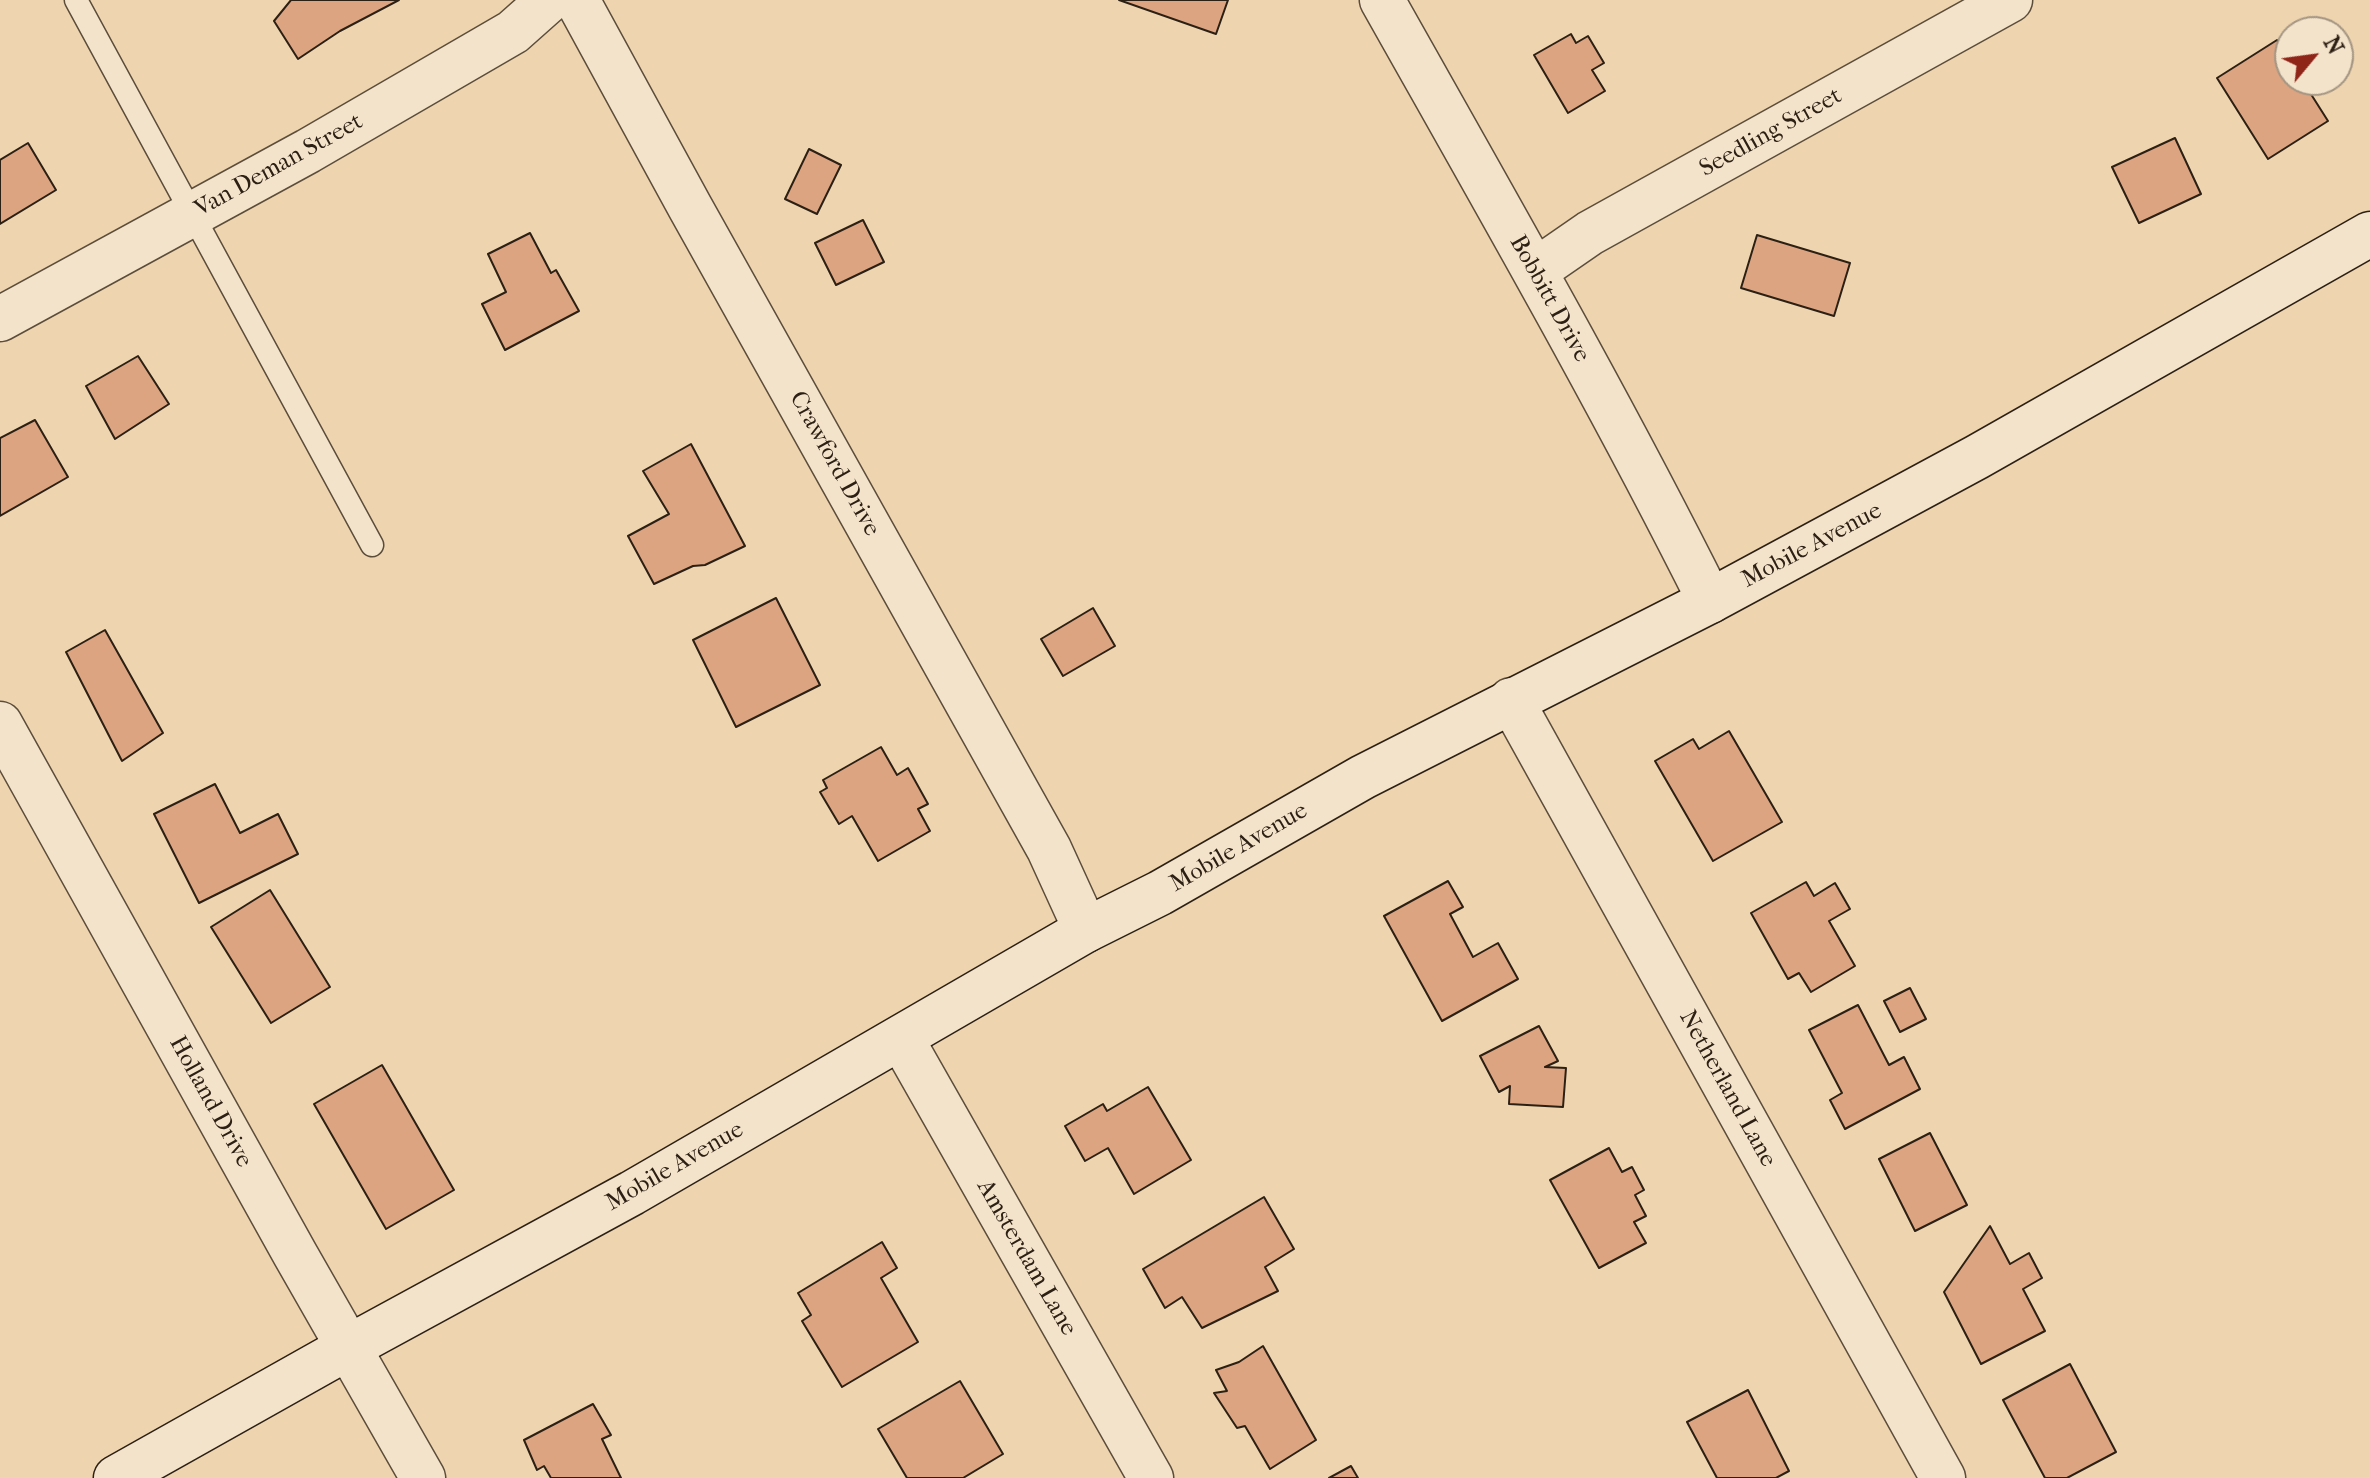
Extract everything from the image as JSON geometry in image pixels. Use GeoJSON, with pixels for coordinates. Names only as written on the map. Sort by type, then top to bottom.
{"type":"FeatureCollection","features":[{"type":"Feature","properties":{"kind":"street","name":"Van Deman Street"},"geometry":{"type":"LineString","coordinates":[[0,319],[308,151],[513,32],[549,0]]}},
{"type":"Feature","properties":{"kind":"street","name":"Crawford Drive"},"geometry":{"type":"LineString","coordinates":[[577,0],[1049,849],[1086,930]]}},
{"type":"Feature","properties":{"kind":"street","name":"Bobbitt Drive"},"geometry":{"type":"LineString","coordinates":[[1382,0],[1535,271],[1710,601]]}},
{"type":"Feature","properties":{"kind":"street","name":"Seedling Street"},"geometry":{"type":"LineString","coordinates":[[1535,271],[1590,233],[2010,0]]}},
{"type":"Feature","properties":{"kind":"street","name":"Mobile Avenue"},"geometry":{"type":"LineString","coordinates":[[116,1478],[632,1193],[1086,930],[1160,893],[1363,777],[1710,601],[1977,457],[2370,234]]}},
{"type":"Feature","properties":{"kind":"street","name":"Netherland Lane"},"geometry":{"type":"LineString","coordinates":[[1511,700],[1943,1478]]}},
{"type":"Feature","properties":{"kind":"street","name":"Holland Drive"},"geometry":{"type":"LineString","coordinates":[[0,724],[423,1478]]}},
{"type":"Feature","properties":{"kind":"street","name":"Amsterdam Lane"},"geometry":{"type":"LineString","coordinates":[[901,1038],[1151,1478]]}},
{"type":"Feature","properties":{"kind":"lane"},"geometry":{"type":"LineString","coordinates":[[76,0],[372,545]]}},
{"type":"Feature","properties":{"kind":"building"},"geometry":{"type":"Polygon","coordinates":[[[291,0],[399,0],[340,31],[298,59],[274,21],[291,0]]]}},
{"type":"Feature","properties":{"kind":"building"},"geometry":{"type":"Polygon","coordinates":[[[1119,0],[1228,0],[1216,34],[1119,0]]]}},
{"type":"Feature","properties":{"kind":"building"},"geometry":{"type":"Polygon","coordinates":[[[1571,34],[1576,43],[1588,36],[1604,63],[1592,70],[1605,91],[1568,113],[1534,55],[1571,34]]]}},
{"type":"Feature","properties":{"kind":"building"},"geometry":{"type":"Polygon","coordinates":[[[2274,42],[2274,96],[2312,96],[2328,121],[2268,159],[2217,78],[2274,42]]]}},
{"type":"Feature","properties":{"kind":"building"},"geometry":{"type":"Polygon","coordinates":[[[2175,138],[2201,194],[2139,223],[2112,167],[2175,138]]]}},
{"type":"Feature","properties":{"kind":"building"},"geometry":{"type":"Polygon","coordinates":[[[28,143],[56,190],[0,224],[0,160],[28,143]]]}},
{"type":"Feature","properties":{"kind":"building"},"geometry":{"type":"Polygon","coordinates":[[[809,149],[841,165],[817,214],[785,199],[809,149]]]}},
{"type":"Feature","properties":{"kind":"building"},"geometry":{"type":"Polygon","coordinates":[[[863,220],[884,262],[836,285],[815,243],[863,220]]]}},
{"type":"Feature","properties":{"kind":"building"},"geometry":{"type":"Polygon","coordinates":[[[530,233],[551,273],[556,270],[579,311],[505,350],[482,304],[506,292],[488,254],[530,233]]]}},
{"type":"Feature","properties":{"kind":"building"},"geometry":{"type":"Polygon","coordinates":[[[1757,235],[1850,263],[1834,316],[1741,288],[1757,235]]]}},
{"type":"Feature","properties":{"kind":"building"},"geometry":{"type":"Polygon","coordinates":[[[138,356],[169,404],[115,439],[86,386],[138,356]]]}},
{"type":"Feature","properties":{"kind":"building"},"geometry":{"type":"Polygon","coordinates":[[[35,420],[68,477],[0,516],[0,438],[35,420]]]}},
{"type":"Feature","properties":{"kind":"building"},"geometry":{"type":"Polygon","coordinates":[[[691,444],[745,546],[654,584],[628,536],[669,514],[643,471],[691,444]]]}},
{"type":"Feature","properties":{"kind":"building"},"geometry":{"type":"Polygon","coordinates":[[[776,598],[820,685],[736,727],[693,640],[776,598]]]}},
{"type":"Feature","properties":{"kind":"building"},"geometry":{"type":"Polygon","coordinates":[[[1093,608],[1115,646],[1063,676],[1041,639],[1093,608]]]}},
{"type":"Feature","properties":{"kind":"building"},"geometry":{"type":"Polygon","coordinates":[[[105,630],[163,733],[122,761],[66,652],[105,630]]]}},
{"type":"Feature","properties":{"kind":"building"},"geometry":{"type":"Polygon","coordinates":[[[1729,731],[1782,822],[1713,861],[1655,761],[1693,739],[1699,749],[1729,731]]]}},
{"type":"Feature","properties":{"kind":"building"},"geometry":{"type":"Polygon","coordinates":[[[881,747],[897,775],[908,768],[928,804],[918,809],[930,831],[878,861],[852,816],[839,824],[820,792],[827,788],[823,780],[881,747]]]}},
{"type":"Feature","properties":{"kind":"building"},"geometry":{"type":"Polygon","coordinates":[[[215,784],[240,833],[278,814],[298,854],[199,903],[154,814],[215,784]]]}},
{"type":"Feature","properties":{"kind":"building"},"geometry":{"type":"Polygon","coordinates":[[[1448,881],[1463,907],[1450,914],[1473,957],[1498,943],[1518,979],[1442,1021],[1384,916],[1448,881]]]}},
{"type":"Feature","properties":{"kind":"building"},"geometry":{"type":"Polygon","coordinates":[[[1806,882],[1814,896],[1835,883],[1850,909],[1829,921],[1855,966],[1811,992],[1799,973],[1788,979],[1751,913],[1806,882]]]}},
{"type":"Feature","properties":{"kind":"building"},"geometry":{"type":"Polygon","coordinates":[[[270,890],[330,987],[271,1023],[211,927],[270,890]]]}},
{"type":"Feature","properties":{"kind":"building"},"geometry":{"type":"Polygon","coordinates":[[[1910,988],[1926,1019],[1900,1032],[1884,1001],[1910,988]]]}},
{"type":"Feature","properties":{"kind":"building"},"geometry":{"type":"Polygon","coordinates":[[[1858,1005],[1889,1065],[1904,1057],[1920,1089],[1845,1129],[1830,1100],[1842,1093],[1809,1030],[1858,1005]]]}},
{"type":"Feature","properties":{"kind":"building"},"geometry":{"type":"Polygon","coordinates":[[[1539,1026],[1558,1061],[1545,1067],[1566,1068],[1563,1107],[1509,1104],[1510,1086],[1499,1092],[1480,1056],[1539,1026]]]}},
{"type":"Feature","properties":{"kind":"building"},"geometry":{"type":"Polygon","coordinates":[[[382,1065],[454,1190],[386,1229],[314,1104],[382,1065]]]}},
{"type":"Feature","properties":{"kind":"building"},"geometry":{"type":"Polygon","coordinates":[[[1148,1087],[1191,1160],[1134,1194],[1108,1148],[1085,1161],[1065,1126],[1103,1104],[1107,1111],[1148,1087]]]}},
{"type":"Feature","properties":{"kind":"building"},"geometry":{"type":"Polygon","coordinates":[[[1930,1133],[1967,1205],[1915,1231],[1879,1159],[1930,1133]]]}},
{"type":"Feature","properties":{"kind":"building"},"geometry":{"type":"Polygon","coordinates":[[[1609,1148],[1622,1172],[1632,1167],[1644,1190],[1635,1195],[1646,1216],[1634,1222],[1646,1243],[1599,1268],[1550,1180],[1609,1148]]]}},
{"type":"Feature","properties":{"kind":"building"},"geometry":{"type":"Polygon","coordinates":[[[1264,1197],[1294,1249],[1265,1267],[1278,1291],[1202,1328],[1182,1297],[1165,1308],[1143,1269],[1264,1197]]]}},
{"type":"Feature","properties":{"kind":"building"},"geometry":{"type":"Polygon","coordinates":[[[1990,1226],[2010,1264],[2029,1253],[2042,1278],[2023,1289],[2045,1331],[1981,1364],[1944,1292],[1990,1226]]]}},
{"type":"Feature","properties":{"kind":"building"},"geometry":{"type":"Polygon","coordinates":[[[882,1242],[897,1268],[881,1278],[918,1342],[842,1387],[802,1321],[811,1315],[798,1293],[882,1242]]]}},
{"type":"Feature","properties":{"kind":"building"},"geometry":{"type":"Polygon","coordinates":[[[1263,1346],[1316,1440],[1270,1469],[1245,1426],[1237,1428],[1214,1393],[1227,1391],[1216,1370],[1239,1362],[1263,1346]]]}},
{"type":"Feature","properties":{"kind":"building"},"geometry":{"type":"Polygon","coordinates":[[[2070,1364],[2116,1452],[2067,1478],[2045,1478],[2003,1400],[2070,1364]]]}},
{"type":"Feature","properties":{"kind":"building"},"geometry":{"type":"Polygon","coordinates":[[[960,1381],[1003,1454],[963,1478],[907,1478],[878,1429],[960,1381]]]}},
{"type":"Feature","properties":{"kind":"building"},"geometry":{"type":"Polygon","coordinates":[[[1748,1390],[1789,1471],[1776,1478],[1717,1478],[1687,1422],[1748,1390]]]}},
{"type":"Feature","properties":{"kind":"building"},"geometry":{"type":"Polygon","coordinates":[[[593,1404],[611,1435],[602,1439],[621,1478],[551,1478],[544,1466],[537,1470],[524,1440],[593,1404]]]}},
{"type":"Feature","properties":{"kind":"building"},"geometry":{"type":"Polygon","coordinates":[[[1351,1466],[1358,1478],[1329,1478],[1351,1466]]]}}]}
